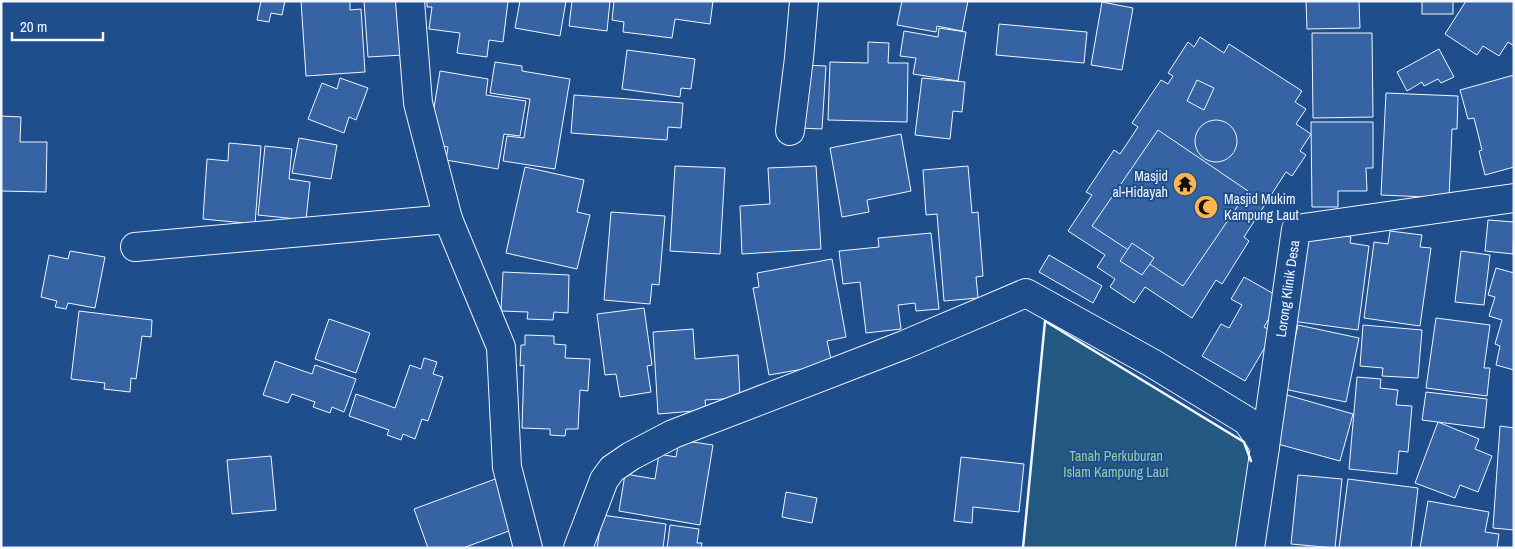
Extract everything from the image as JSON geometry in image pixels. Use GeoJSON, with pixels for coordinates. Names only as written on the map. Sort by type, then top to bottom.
{"type":"FeatureCollection","features":[{"type":"Feature","properties":{"kind":"street"},"geometry":{"type":"LineString","coordinates":[[410,1],[418,103],[448,219],[501,347],[507,467],[528,548]]}},
{"type":"Feature","properties":{"kind":"street"},"geometry":{"type":"LineString","coordinates":[[790,131],[804,1]]}},
{"type":"Feature","properties":{"kind":"street","name":"Lorong Klinik Desa"},"geometry":{"type":"LineString","coordinates":[[1265,447],[1296,229],[1514,198]]}},
{"type":"Feature","properties":{"kind":"street"},"geometry":{"type":"LineString","coordinates":[[135,247],[448,219]]}},
{"type":"Feature","properties":{"kind":"street"},"geometry":{"type":"LineString","coordinates":[[578,548],[604,480],[612,469],[631,456],[673,434],[904,345],[1026,292],[1152,363],[1247,421],[1265,447],[1250,548]]}},
{"type":"Feature","properties":{"kind":"green space","name":"Tanah Perkuburan Islam Kampung Laut"},"geometry":{"type":"Polygon","coordinates":[[[1045,321],[1244,442],[1253,466],[1243,548],[1023,548],[1045,321]]]}},
{"type":"Feature","properties":{"kind":"building"},"geometry":{"type":"Polygon","coordinates":[[[261,1],[285,1],[282,15],[271,13],[269,22],[257,20],[261,1]]]}},
{"type":"Feature","properties":{"kind":"building"},"geometry":{"type":"Polygon","coordinates":[[[301,1],[350,1],[350,10],[361,9],[365,72],[306,76],[301,1]]]}},
{"type":"Feature","properties":{"kind":"building"},"geometry":{"type":"Polygon","coordinates":[[[364,1],[398,1],[403,55],[368,57],[364,1]]]}},
{"type":"Feature","properties":{"kind":"building"},"geometry":{"type":"Polygon","coordinates":[[[427,1],[508,1],[503,42],[489,40],[487,57],[457,53],[460,33],[429,29],[432,7],[427,7],[427,1]]]}},
{"type":"Feature","properties":{"kind":"building"},"geometry":{"type":"Polygon","coordinates":[[[520,1],[566,1],[560,36],[515,28],[520,1]]]}},
{"type":"Feature","properties":{"kind":"building"},"geometry":{"type":"Polygon","coordinates":[[[572,1],[610,1],[607,31],[569,26],[572,1]]]}},
{"type":"Feature","properties":{"kind":"building"},"geometry":{"type":"Polygon","coordinates":[[[614,1],[713,1],[710,24],[675,19],[672,38],[623,32],[624,22],[612,20],[614,1]]]}},
{"type":"Feature","properties":{"kind":"building"},"geometry":{"type":"Polygon","coordinates":[[[902,1],[968,1],[962,31],[937,26],[936,32],[897,25],[902,1]]]}},
{"type":"Feature","properties":{"kind":"building"},"geometry":{"type":"Polygon","coordinates":[[[1306,1],[1359,1],[1360,28],[1307,29],[1306,1]]]}},
{"type":"Feature","properties":{"kind":"building"},"geometry":{"type":"Polygon","coordinates":[[[1422,1],[1453,1],[1453,14],[1422,14],[1422,1]]]}},
{"type":"Feature","properties":{"kind":"building"},"geometry":{"type":"Polygon","coordinates":[[[1466,1],[1514,1],[1514,46],[1508,42],[1499,56],[1483,46],[1477,55],[1445,34],[1466,1]]]}},
{"type":"Feature","properties":{"kind":"building"},"geometry":{"type":"Polygon","coordinates":[[[1102,2],[1133,8],[1122,70],[1091,65],[1102,2]]]}},
{"type":"Feature","properties":{"kind":"building"},"geometry":{"type":"Polygon","coordinates":[[[999,24],[1087,32],[1084,63],[996,55],[999,24]]]}},
{"type":"Feature","properties":{"kind":"building"},"geometry":{"type":"Polygon","coordinates":[[[939,28],[966,32],[958,81],[913,74],[916,58],[900,56],[904,31],[938,37],[939,28]]]}},
{"type":"Feature","properties":{"kind":"building"},"geometry":{"type":"Polygon","coordinates":[[[1312,33],[1372,33],[1373,117],[1313,118],[1312,33]]]}},
{"type":"Feature","properties":{"kind":"building","name":"Masjid al-Hidayah"},"geometry":{"type":"Polygon","coordinates":[[[1200,37],[1224,53],[1229,44],[1302,91],[1295,102],[1306,109],[1296,124],[1311,134],[1300,151],[1306,155],[1292,176],[1286,172],[1244,237],[1249,241],[1222,284],[1216,280],[1192,318],[1145,287],[1134,303],[1110,287],[1115,279],[1097,267],[1105,255],[1068,231],[1092,195],[1086,192],[1114,150],[1120,154],[1138,127],[1132,123],[1161,80],[1168,84],[1173,76],[1168,73],[1188,42],[1194,47],[1200,37]]]}},
{"type":"Feature","properties":{"kind":"building"},"geometry":{"type":"Polygon","coordinates":[[[868,42],[889,43],[888,63],[908,63],[907,122],[828,120],[830,62],[868,63],[868,42]]]}},
{"type":"Feature","properties":{"kind":"building"},"geometry":{"type":"Polygon","coordinates":[[[1439,49],[1454,77],[1441,83],[1438,79],[1424,86],[1422,82],[1407,91],[1397,72],[1439,49]]]}},
{"type":"Feature","properties":{"kind":"building"},"geometry":{"type":"Polygon","coordinates":[[[627,50],[695,59],[691,89],[681,88],[680,97],[622,89],[627,50]]]}},
{"type":"Feature","properties":{"kind":"building"},"geometry":{"type":"Polygon","coordinates":[[[495,62],[522,66],[522,71],[570,79],[555,169],[503,161],[507,136],[524,138],[530,99],[490,93],[495,62]]]}},
{"type":"Feature","properties":{"kind":"building"},"geometry":{"type":"Polygon","coordinates":[[[804,65],[826,66],[822,129],[800,128],[804,65]]]}},
{"type":"Feature","properties":{"kind":"building"},"geometry":{"type":"Polygon","coordinates":[[[440,71],[488,79],[486,95],[526,101],[520,136],[504,134],[498,169],[446,160],[448,147],[439,145],[440,133],[430,132],[440,71]]]}},
{"type":"Feature","properties":{"kind":"building"},"geometry":{"type":"Polygon","coordinates":[[[1514,75],[1514,167],[1485,175],[1479,151],[1482,150],[1474,118],[1468,119],[1460,90],[1514,75]]]}},
{"type":"Feature","properties":{"kind":"building"},"geometry":{"type":"Polygon","coordinates":[[[340,78],[368,88],[356,120],[349,117],[344,133],[308,119],[322,83],[337,89],[340,78]]]}},
{"type":"Feature","properties":{"kind":"building"},"geometry":{"type":"Polygon","coordinates":[[[922,78],[965,82],[962,112],[953,111],[950,139],[915,135],[922,78]]]}},
{"type":"Feature","properties":{"kind":"building"},"geometry":{"type":"Polygon","coordinates":[[[1197,80],[1214,88],[1204,110],[1187,101],[1197,80]]]}},
{"type":"Feature","properties":{"kind":"building"},"geometry":{"type":"Polygon","coordinates":[[[1386,93],[1458,96],[1457,129],[1452,129],[1449,198],[1381,195],[1386,93]]]}},
{"type":"Feature","properties":{"kind":"building"},"geometry":{"type":"Polygon","coordinates":[[[574,95],[683,103],[681,128],[668,127],[667,140],[571,133],[574,95]]]}},
{"type":"Feature","properties":{"kind":"building"},"geometry":{"type":"Polygon","coordinates":[[[1,116],[21,117],[20,142],[47,142],[46,192],[1,191],[1,116]]]}},
{"type":"Feature","properties":{"kind":"building"},"geometry":{"type":"Polygon","coordinates":[[[1220,120],[1228,123],[1234,129],[1237,141],[1234,153],[1228,159],[1212,162],[1204,159],[1198,153],[1195,137],[1198,129],[1204,123],[1220,120]]]}},
{"type":"Feature","properties":{"kind":"building"},"geometry":{"type":"Polygon","coordinates":[[[1311,122],[1373,122],[1373,168],[1366,168],[1367,191],[1338,191],[1338,207],[1312,207],[1311,122]]]}},
{"type":"Feature","properties":{"kind":"building"},"geometry":{"type":"Polygon","coordinates":[[[1158,130],[1248,191],[1183,286],[1092,226],[1158,130]]]}},
{"type":"Feature","properties":{"kind":"building"},"geometry":{"type":"Polygon","coordinates":[[[901,134],[911,191],[867,200],[869,212],[842,217],[830,148],[901,134]]]}},
{"type":"Feature","properties":{"kind":"building"},"geometry":{"type":"Polygon","coordinates":[[[299,138],[337,145],[331,179],[292,173],[299,138]]]}},
{"type":"Feature","properties":{"kind":"building"},"geometry":{"type":"Polygon","coordinates":[[[229,143],[261,146],[255,224],[203,219],[207,159],[228,161],[229,143]]]}},
{"type":"Feature","properties":{"kind":"building"},"geometry":{"type":"Polygon","coordinates":[[[265,146],[292,149],[289,179],[310,182],[306,220],[258,215],[265,146]]]}},
{"type":"Feature","properties":{"kind":"building"},"geometry":{"type":"Polygon","coordinates":[[[675,166],[725,168],[720,254],[670,251],[675,166]]]}},
{"type":"Feature","properties":{"kind":"building"},"geometry":{"type":"Polygon","coordinates":[[[816,166],[821,249],[742,254],[740,206],[770,204],[768,168],[816,166]]]}},
{"type":"Feature","properties":{"kind":"building"},"geometry":{"type":"Polygon","coordinates":[[[968,166],[972,213],[978,212],[983,276],[976,277],[978,298],[944,301],[937,214],[926,215],[923,170],[968,166]]]}},
{"type":"Feature","properties":{"kind":"building"},"geometry":{"type":"Polygon","coordinates":[[[525,167],[584,180],[577,212],[590,215],[577,269],[506,253],[525,167]]]}},
{"type":"Feature","properties":{"kind":"building"},"geometry":{"type":"Polygon","coordinates":[[[611,212],[665,216],[659,285],[652,284],[650,304],[604,300],[611,212]]]}},
{"type":"Feature","properties":{"kind":"building"},"geometry":{"type":"Polygon","coordinates":[[[1488,220],[1514,222],[1513,254],[1485,251],[1488,220]]]}},
{"type":"Feature","properties":{"kind":"building"},"geometry":{"type":"Polygon","coordinates":[[[1390,231],[1422,235],[1420,247],[1431,248],[1420,326],[1364,318],[1374,242],[1388,244],[1390,231]]]}},
{"type":"Feature","properties":{"kind":"building"},"geometry":{"type":"Polygon","coordinates":[[[931,233],[939,309],[916,311],[915,303],[898,305],[901,329],[866,333],[860,282],[843,284],[839,251],[879,247],[878,238],[931,233]]]}},
{"type":"Feature","properties":{"kind":"building"},"geometry":{"type":"Polygon","coordinates":[[[1322,233],[1351,237],[1350,243],[1369,246],[1358,330],[1292,321],[1304,238],[1321,240],[1322,233]]]}},
{"type":"Feature","properties":{"kind":"building"},"geometry":{"type":"Polygon","coordinates":[[[1132,243],[1154,258],[1142,275],[1120,261],[1132,243]]]}},
{"type":"Feature","properties":{"kind":"building"},"geometry":{"type":"Polygon","coordinates":[[[70,251],[105,257],[95,308],[68,303],[66,309],[55,307],[57,301],[41,297],[49,255],[68,259],[70,251]]]}},
{"type":"Feature","properties":{"kind":"building"},"geometry":{"type":"Polygon","coordinates":[[[1461,251],[1490,255],[1484,305],[1455,302],[1461,251]]]}},
{"type":"Feature","properties":{"kind":"building"},"geometry":{"type":"Polygon","coordinates":[[[1049,255],[1102,286],[1093,303],[1039,272],[1049,255]]]}},
{"type":"Feature","properties":{"kind":"building"},"geometry":{"type":"Polygon","coordinates":[[[832,259],[846,337],[827,341],[832,364],[769,375],[753,288],[759,287],[757,273],[832,259]]]}},
{"type":"Feature","properties":{"kind":"building"},"geometry":{"type":"Polygon","coordinates":[[[1496,268],[1514,273],[1514,370],[1496,365],[1500,346],[1495,344],[1502,320],[1489,316],[1495,297],[1488,295],[1496,268]]]}},
{"type":"Feature","properties":{"kind":"building"},"geometry":{"type":"Polygon","coordinates":[[[503,272],[569,275],[568,313],[554,312],[553,320],[527,319],[528,312],[501,311],[503,272]]]}},
{"type":"Feature","properties":{"kind":"building"},"geometry":{"type":"Polygon","coordinates":[[[1244,277],[1281,298],[1264,327],[1274,332],[1245,381],[1202,356],[1221,324],[1229,328],[1242,305],[1231,299],[1244,277]]]}},
{"type":"Feature","properties":{"kind":"building"},"geometry":{"type":"Polygon","coordinates":[[[644,308],[652,365],[647,366],[651,392],[620,397],[616,374],[605,375],[597,314],[644,308]]]}},
{"type":"Feature","properties":{"kind":"building"},"geometry":{"type":"Polygon","coordinates":[[[79,311],[152,320],[151,337],[142,336],[136,379],[131,378],[130,392],[104,389],[105,383],[71,379],[79,311]]]}},
{"type":"Feature","properties":{"kind":"building"},"geometry":{"type":"Polygon","coordinates":[[[1436,318],[1490,325],[1484,368],[1490,368],[1487,396],[1426,388],[1436,318]]]}},
{"type":"Feature","properties":{"kind":"building"},"geometry":{"type":"Polygon","coordinates":[[[329,319],[370,333],[356,373],[315,359],[329,319]]]}},
{"type":"Feature","properties":{"kind":"building"},"geometry":{"type":"Polygon","coordinates":[[[1298,325],[1359,338],[1346,402],[1284,389],[1298,325]]]}},
{"type":"Feature","properties":{"kind":"building"},"geometry":{"type":"Polygon","coordinates":[[[1363,325],[1422,330],[1418,378],[1382,376],[1383,368],[1360,366],[1363,325]]]}},
{"type":"Feature","properties":{"kind":"building"},"geometry":{"type":"Polygon","coordinates":[[[693,329],[695,359],[738,355],[740,398],[705,400],[706,410],[658,414],[653,332],[693,329]]]}},
{"type":"Feature","properties":{"kind":"building"},"geometry":{"type":"Polygon","coordinates":[[[525,335],[554,336],[554,344],[566,345],[565,358],[590,359],[588,391],[580,390],[578,429],[566,429],[565,436],[550,435],[550,429],[522,428],[524,365],[520,366],[521,345],[525,345],[525,335]]]}},
{"type":"Feature","properties":{"kind":"building"},"geometry":{"type":"Polygon","coordinates":[[[424,358],[437,362],[433,374],[443,377],[428,421],[422,419],[415,439],[403,434],[401,440],[387,435],[389,430],[349,416],[356,394],[395,408],[410,365],[421,369],[424,358]]]}},
{"type":"Feature","properties":{"kind":"building"},"geometry":{"type":"Polygon","coordinates":[[[275,361],[312,374],[315,365],[356,379],[344,412],[332,407],[330,413],[313,407],[315,402],[292,394],[288,403],[263,395],[275,361]]]}},
{"type":"Feature","properties":{"kind":"building"},"geometry":{"type":"Polygon","coordinates":[[[1357,377],[1381,379],[1380,388],[1398,390],[1396,405],[1412,406],[1408,452],[1399,451],[1397,474],[1349,469],[1357,377]]]}},
{"type":"Feature","properties":{"kind":"building"},"geometry":{"type":"Polygon","coordinates":[[[1426,392],[1487,399],[1484,428],[1422,420],[1426,392]]]}},
{"type":"Feature","properties":{"kind":"building"},"geometry":{"type":"Polygon","coordinates":[[[1287,395],[1353,414],[1340,461],[1274,443],[1287,395]]]}},
{"type":"Feature","properties":{"kind":"building"},"geometry":{"type":"Polygon","coordinates":[[[1438,422],[1479,439],[1475,449],[1492,456],[1478,492],[1460,485],[1455,498],[1415,483],[1438,422]]]}},
{"type":"Feature","properties":{"kind":"building"},"geometry":{"type":"Polygon","coordinates":[[[1500,426],[1514,428],[1514,530],[1493,528],[1500,426]]]}},
{"type":"Feature","properties":{"kind":"building"},"geometry":{"type":"Polygon","coordinates":[[[679,440],[713,445],[700,525],[619,511],[625,474],[655,479],[659,454],[676,457],[679,440]]]}},
{"type":"Feature","properties":{"kind":"building"},"geometry":{"type":"Polygon","coordinates":[[[271,456],[276,510],[232,514],[227,460],[271,456]]]}},
{"type":"Feature","properties":{"kind":"building"},"geometry":{"type":"Polygon","coordinates":[[[961,457],[1024,464],[1019,512],[973,507],[972,523],[954,521],[961,457]]]}},
{"type":"Feature","properties":{"kind":"building"},"geometry":{"type":"Polygon","coordinates":[[[1298,475],[1342,479],[1335,548],[1291,544],[1298,475]]]}},
{"type":"Feature","properties":{"kind":"building"},"geometry":{"type":"Polygon","coordinates":[[[498,478],[517,528],[463,548],[428,548],[414,509],[498,478]]]}},
{"type":"Feature","properties":{"kind":"building"},"geometry":{"type":"Polygon","coordinates":[[[1348,479],[1418,488],[1411,548],[1339,548],[1348,479]]]}},
{"type":"Feature","properties":{"kind":"building"},"geometry":{"type":"Polygon","coordinates":[[[786,492],[817,498],[812,523],[782,517],[786,492]]]}},
{"type":"Feature","properties":{"kind":"building"},"geometry":{"type":"Polygon","coordinates":[[[1428,501],[1489,512],[1485,532],[1499,534],[1497,548],[1420,548],[1428,501]]]}},
{"type":"Feature","properties":{"kind":"building"},"geometry":{"type":"Polygon","coordinates":[[[602,515],[666,524],[663,548],[597,548],[602,515]]]}},
{"type":"Feature","properties":{"kind":"building"},"geometry":{"type":"Polygon","coordinates":[[[670,525],[699,529],[697,543],[702,543],[701,548],[667,548],[670,525]]]}},
{"type":"Feature","properties":{"kind":"wall"},"geometry":{"type":"LineString","coordinates":[[1023,548],[1045,321],[1244,442],[1251,461]]}},
{"type":"Feature","properties":{"kind":"place","name":"Masjid al-Hidayah"},"geometry":{"type":"Point","coordinates":[1185,184]}},
{"type":"Feature","properties":{"kind":"place","name":"Masjid Mukim Kampung Laut"},"geometry":{"type":"Point","coordinates":[1206,207]}}]}
